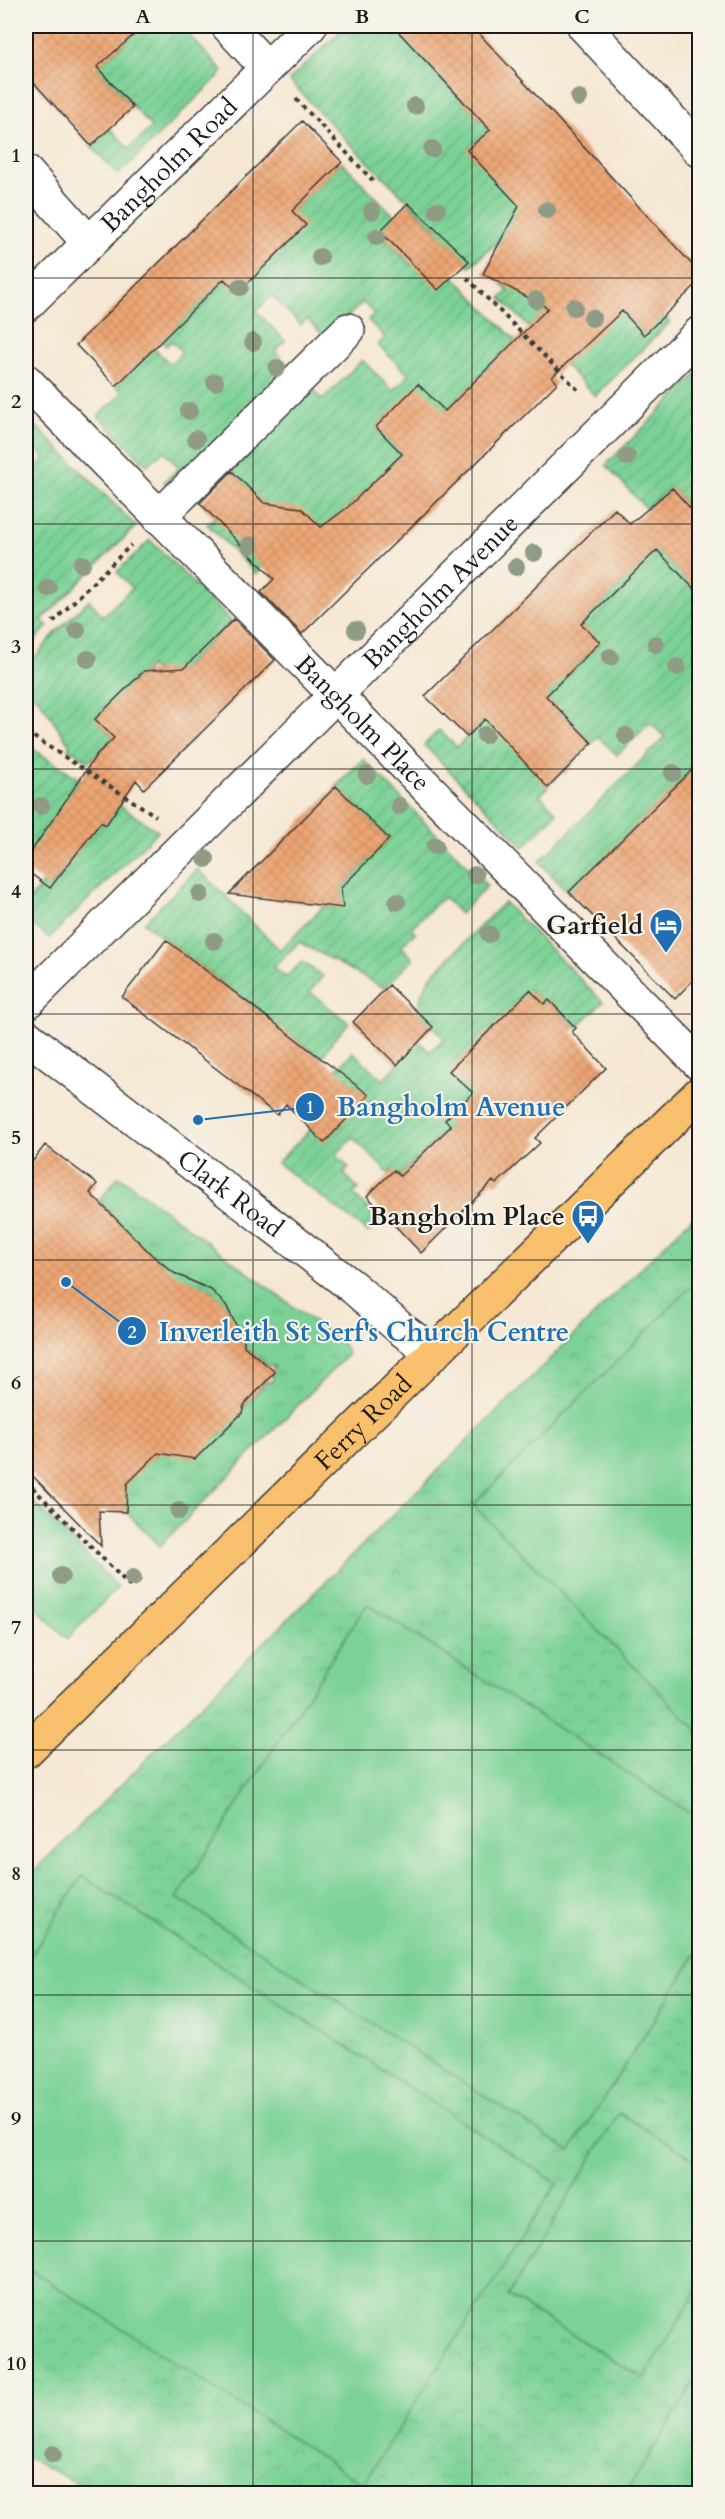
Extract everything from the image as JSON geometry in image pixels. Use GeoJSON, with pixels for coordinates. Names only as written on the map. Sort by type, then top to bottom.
{"type":"FeatureCollection","features":[{"type":"Feature","properties":{"kind":"main road","name":"Ferry Road"},"geometry":{"type":"LineString","coordinates":[[26,1751],[699,1093]]}},
{"type":"Feature","properties":{"kind":"street"},"geometry":{"type":"LineString","coordinates":[[228,26],[267,68]]}},
{"type":"Feature","properties":{"kind":"street","name":"Bangholm Road"},"geometry":{"type":"LineString","coordinates":[[26,305],[310,26]]}},
{"type":"Feature","properties":{"kind":"street"},"geometry":{"type":"LineString","coordinates":[[584,26],[699,151]]}},
{"type":"Feature","properties":{"kind":"street"},"geometry":{"type":"LineString","coordinates":[[26,172],[89,243]]}},
{"type":"Feature","properties":{"kind":"street"},"geometry":{"type":"LineString","coordinates":[[159,517],[348,330]]}},
{"type":"Feature","properties":{"kind":"street","name":"Bangholm Avenue"},"geometry":{"type":"LineString","coordinates":[[26,1003],[699,333]]}},
{"type":"Feature","properties":{"kind":"street","name":"Bangholm Place"},"geometry":{"type":"LineString","coordinates":[[26,381],[699,1064]]}},
{"type":"Feature","properties":{"kind":"street","name":"Clark Road"},"geometry":{"type":"LineString","coordinates":[[26,1036],[354,1288],[401,1329],[434,1353]]}},
{"type":"Feature","properties":{"kind":"path"},"geometry":{"type":"LineString","coordinates":[[267,68],[376,184]]}},
{"type":"Feature","properties":{"kind":"path"},"geometry":{"type":"LineString","coordinates":[[467,278],[610,422]]}},
{"type":"Feature","properties":{"kind":"path"},"geometry":{"type":"LineString","coordinates":[[53,622],[159,517]]}},
{"type":"Feature","properties":{"kind":"path"},"geometry":{"type":"LineString","coordinates":[[26,732],[191,838]]}},
{"type":"Feature","properties":{"kind":"path"},"geometry":{"type":"LineString","coordinates":[[26,1481],[161,1618]]}},
{"type":"Feature","properties":{"kind":"green space"},"geometry":{"type":"Polygon","coordinates":[[[109,26],[181,26],[223,72],[118,175],[91,146],[110,128],[129,149],[152,127],[97,67],[125,43],[109,26]]]}},
{"type":"Feature","properties":{"kind":"green space"},"geometry":{"type":"Polygon","coordinates":[[[346,26],[393,26],[490,130],[468,150],[498,183],[670,322],[595,396],[501,298],[508,292],[501,283],[517,252],[498,242],[469,267],[441,238],[436,229],[289,80],[346,26]]]}},
{"type":"Feature","properties":{"kind":"green space"},"geometry":{"type":"Polygon","coordinates":[[[342,162],[403,225],[387,240],[411,265],[453,276],[516,341],[434,422],[392,411],[376,427],[402,454],[324,531],[290,540],[256,574],[207,524],[247,487],[227,465],[306,383],[323,400],[362,360],[393,391],[409,375],[378,345],[385,337],[368,320],[374,314],[363,302],[326,338],[307,319],[301,325],[272,296],[256,311],[285,341],[275,351],[293,370],[173,491],[164,482],[179,468],[164,451],[147,465],[98,416],[123,393],[116,386],[154,348],[170,364],[182,352],[172,341],[166,346],[161,341],[342,162]]]}},
{"type":"Feature","properties":{"kind":"green space"},"geometry":{"type":"Polygon","coordinates":[[[699,372],[700,550],[691,558],[700,567],[697,583],[700,585],[700,763],[694,769],[699,774],[699,840],[690,849],[656,806],[569,893],[539,862],[665,737],[650,723],[617,755],[598,737],[592,743],[566,717],[549,733],[575,760],[564,773],[538,745],[548,787],[540,795],[557,813],[524,847],[424,745],[439,730],[457,747],[502,702],[567,675],[599,643],[581,624],[671,536],[606,465],[699,372]],[[671,488],[662,497],[678,514],[687,504],[671,488]],[[658,498],[648,507],[665,525],[675,515],[658,498]]]}},
{"type":"Feature","properties":{"kind":"green space"},"geometry":{"type":"Polygon","coordinates":[[[37,427],[136,526],[42,620],[48,626],[26,650],[26,477],[45,458],[26,438],[37,427]]]}},
{"type":"Feature","properties":{"kind":"green space"},"geometry":{"type":"Polygon","coordinates":[[[150,540],[231,621],[168,684],[150,666],[96,719],[114,738],[89,761],[68,748],[70,745],[39,699],[26,688],[26,669],[56,632],[89,600],[103,616],[132,588],[117,572],[150,540]]]}},
{"type":"Feature","properties":{"kind":"green space"},"geometry":{"type":"Polygon","coordinates":[[[26,745],[80,779],[67,799],[105,824],[119,805],[158,831],[49,938],[26,920],[26,905],[43,882],[51,887],[66,868],[37,858],[26,849],[26,745]]]}},
{"type":"Feature","properties":{"kind":"green space"},"geometry":{"type":"Polygon","coordinates":[[[363,759],[487,886],[460,914],[444,897],[411,928],[415,933],[401,946],[413,959],[384,988],[299,942],[273,968],[286,977],[302,962],[323,976],[310,992],[349,1023],[333,1040],[322,1058],[301,1043],[291,1055],[262,1013],[144,923],[198,869],[280,950],[324,906],[334,907],[342,899],[341,888],[389,839],[336,786],[363,759]]]}},
{"type":"Feature","properties":{"kind":"green space"},"geometry":{"type":"Polygon","coordinates":[[[504,902],[603,1002],[576,1028],[549,1000],[544,1004],[530,990],[529,1037],[451,1126],[400,1176],[393,1170],[389,1174],[353,1137],[336,1155],[349,1168],[344,1174],[359,1189],[353,1194],[380,1221],[368,1232],[277,1163],[344,1096],[327,1079],[353,1052],[383,1080],[400,1062],[404,1028],[430,1052],[444,1038],[419,1013],[421,994],[432,975],[504,902]]]}},
{"type":"Feature","properties":{"kind":"green space"},"geometry":{"type":"Polygon","coordinates":[[[119,1176],[343,1344],[348,1354],[160,1546],[126,1512],[126,1506],[110,1495],[130,1481],[149,1456],[152,1459],[157,1455],[154,1452],[188,1451],[187,1458],[194,1459],[195,1453],[212,1436],[215,1439],[220,1435],[266,1382],[272,1382],[274,1366],[267,1365],[244,1346],[245,1337],[229,1335],[229,1311],[226,1304],[220,1307],[212,1290],[162,1270],[162,1262],[154,1254],[147,1256],[110,1215],[109,1210],[99,1201],[119,1176]]]}},
{"type":"Feature","properties":{"kind":"green space"},"geometry":{"type":"Polygon","coordinates":[[[699,1211],[699,2493],[97,2493],[26,2457],[26,1879],[699,1211]]]}},
{"type":"Feature","properties":{"kind":"green space"},"geometry":{"type":"Polygon","coordinates":[[[699,1279],[699,1732],[473,1505],[699,1279]]]}},
{"type":"Feature","properties":{"kind":"green space"},"geometry":{"type":"Polygon","coordinates":[[[26,1494],[118,1587],[67,1639],[26,1597],[26,1494]]]}},
{"type":"Feature","properties":{"kind":"green space"},"geometry":{"type":"Polygon","coordinates":[[[367,1604],[699,1819],[699,1950],[570,2151],[177,1898],[367,1604]]]}},
{"type":"Feature","properties":{"kind":"green space"},"geometry":{"type":"Polygon","coordinates":[[[82,1876],[557,2183],[363,2484],[26,2267],[26,1964],[82,1876]]]}},
{"type":"Feature","properties":{"kind":"green space"},"geometry":{"type":"Polygon","coordinates":[[[619,2113],[699,2162],[699,2287],[644,2379],[508,2296],[619,2113]]]}},
{"type":"Feature","properties":{"kind":"green space"},"geometry":{"type":"Polygon","coordinates":[[[699,2374],[699,2493],[626,2493],[699,2374]]]}},
{"type":"Feature","properties":{"kind":"building"},"geometry":{"type":"Polygon","coordinates":[[[26,26],[144,26],[97,67],[133,107],[91,146],[26,74],[26,26]]]}},
{"type":"Feature","properties":{"kind":"building"},"geometry":{"type":"Polygon","coordinates":[[[393,26],[472,26],[699,272],[699,282],[644,335],[622,311],[552,377],[557,383],[302,634],[261,592],[274,579],[200,503],[232,471],[264,503],[301,508],[321,527],[348,507],[402,454],[376,427],[418,384],[445,411],[548,308],[483,274],[519,206],[467,150],[490,130],[393,26]]]}},
{"type":"Feature","properties":{"kind":"building"},"geometry":{"type":"Polygon","coordinates":[[[302,121],[342,162],[292,211],[306,225],[238,293],[224,279],[116,386],[76,345],[302,121]]]}},
{"type":"Feature","properties":{"kind":"building"},"geometry":{"type":"Polygon","coordinates":[[[408,203],[469,261],[438,290],[380,231],[408,203]]]}},
{"type":"Feature","properties":{"kind":"building"},"geometry":{"type":"Polygon","coordinates":[[[672,488],[699,518],[699,594],[657,550],[581,624],[600,642],[546,696],[592,743],[548,788],[485,719],[467,737],[425,696],[615,509],[630,524],[672,488]]]}},
{"type":"Feature","properties":{"kind":"building"},"geometry":{"type":"Polygon","coordinates":[[[234,619],[275,660],[144,789],[136,780],[106,825],[101,822],[50,888],[26,870],[26,859],[97,754],[114,738],[95,719],[144,671],[184,668],[234,619]]]}},
{"type":"Feature","properties":{"kind":"building"},"geometry":{"type":"Polygon","coordinates":[[[699,763],[699,974],[675,999],[569,892],[699,763]]]}},
{"type":"Feature","properties":{"kind":"building"},"geometry":{"type":"Polygon","coordinates":[[[336,786],[389,839],[341,888],[343,908],[229,894],[336,786]]]}},
{"type":"Feature","properties":{"kind":"building"},"geometry":{"type":"Polygon","coordinates":[[[166,940],[369,1095],[324,1143],[286,1104],[277,1115],[122,997],[166,940]]]}},
{"type":"Feature","properties":{"kind":"building"},"geometry":{"type":"Polygon","coordinates":[[[389,985],[433,1027],[397,1065],[353,1022],[389,985]]]}},
{"type":"Feature","properties":{"kind":"building"},"geometry":{"type":"Polygon","coordinates":[[[530,990],[544,1004],[549,1000],[576,1028],[572,1032],[606,1068],[535,1138],[540,1143],[496,1184],[493,1181],[421,1253],[367,1196],[394,1170],[400,1176],[451,1126],[445,1120],[473,1093],[449,1071],[530,990]]]}},
{"type":"Feature","properties":{"kind":"building"},"geometry":{"type":"Polygon","coordinates":[[[45,1145],[97,1184],[90,1193],[152,1255],[174,1273],[211,1290],[226,1305],[244,1341],[244,1346],[275,1372],[244,1405],[242,1413],[195,1459],[158,1453],[127,1484],[126,1512],[99,1511],[101,1546],[26,1469],[26,1170],[45,1145]]]}},
{"type":"Feature","properties":{"kind":"place","name":"Garfield"},"geometry":{"type":"Point","coordinates":[666,954]}},
{"type":"Feature","properties":{"kind":"place","name":"Bangholm Avenue"},"geometry":{"type":"Point","coordinates":[198,1120]}},
{"type":"Feature","properties":{"kind":"place","name":"Bangholm Place"},"geometry":{"type":"Point","coordinates":[588,1245]}},
{"type":"Feature","properties":{"kind":"place","name":"Inverleith St Serf's Church Centre"},"geometry":{"type":"Point","coordinates":[66,1282]}}]}
